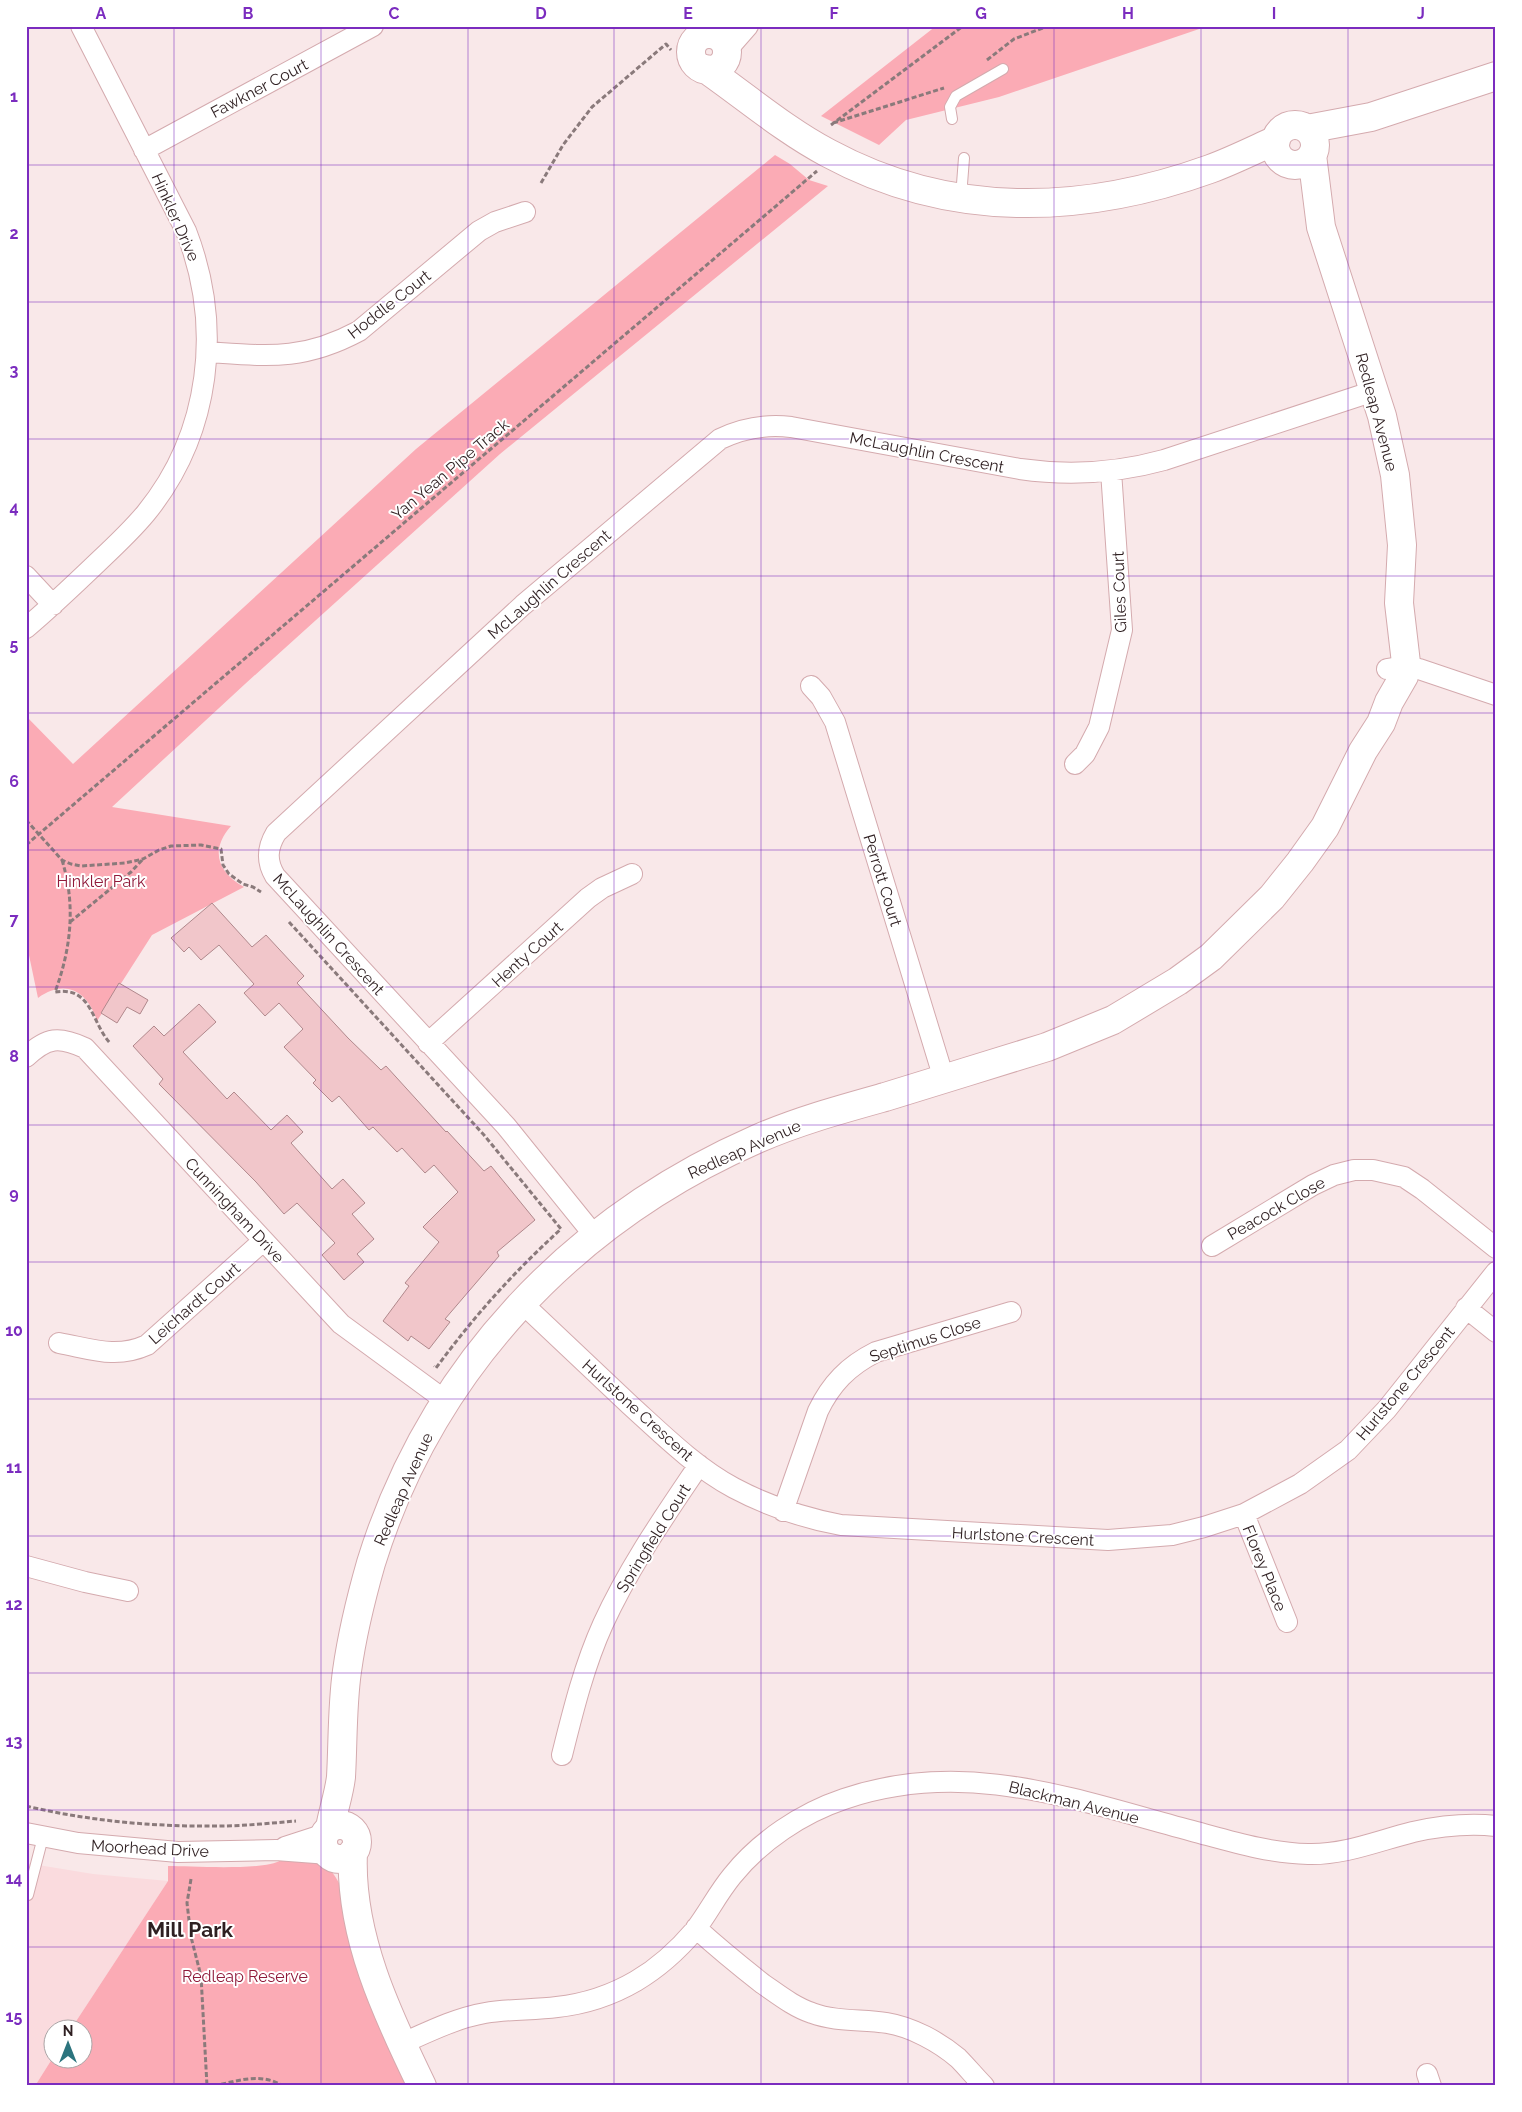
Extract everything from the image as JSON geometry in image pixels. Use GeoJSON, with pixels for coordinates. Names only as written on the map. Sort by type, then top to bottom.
{"type":"FeatureCollection","features":[{"type":"Feature","properties":{"kind":"street","name":"Hinkler Drive"},"geometry":{"type":"LineString","coordinates":[[26,628],[53,605],[146,514],[163,490],[186,448],[204,390],[207,352],[206,313],[201,276],[194,252],[186,231],[81,26]]}},
{"type":"Feature","properties":{"kind":"street","name":"Fawkner Court"},"geometry":{"type":"LineString","coordinates":[[144,150],[374,26]]}},
{"type":"Feature","properties":{"kind":"street"},"geometry":{"type":"LineString","coordinates":[[748,26],[705,43],[754,102],[813,145],[844,162],[902,184],[961,199],[1024,204],[1085,201],[1152,188],[1211,169],[1280,153],[1296,165],[1302,163],[1311,145],[1371,117],[1496,76]]}},
{"type":"Feature","properties":{"kind":"street"},"geometry":{"type":"LineString","coordinates":[[1280,153],[1281,130],[1291,126],[1311,145]]}},
{"type":"Feature","properties":{"kind":"street","name":"Redleap Avenue"},"geometry":{"type":"LineString","coordinates":[[422,2086],[401,2044],[377,1982],[355,1901],[332,1841],[340,1780],[347,1671],[361,1599],[371,1564],[384,1525],[419,1447],[446,1401],[476,1358],[522,1303],[594,1235],[677,1179],[715,1158],[760,1138],[832,1112],[1047,1047],[1097,1027],[1142,1004],[1178,981],[1211,957],[1272,898],[1325,827],[1363,752],[1368,715],[1374,696],[1382,685],[1399,670],[1389,631],[1399,603],[1402,545],[1398,502],[1389,444],[1374,391],[1321,227],[1311,145]]}},
{"type":"Feature","properties":{"kind":"street","name":"Redleap Avenue"},"geometry":{"type":"LineString","coordinates":[[1280,153],[1321,227]]}},
{"type":"Feature","properties":{"kind":"street","name":"Hoddle Court"},"geometry":{"type":"LineString","coordinates":[[207,352],[292,355],[320,349],[339,342],[359,331],[479,231],[495,222],[525,212]]}},
{"type":"Feature","properties":{"kind":"street","name":"McLaughlin Crescent"},"geometry":{"type":"LineString","coordinates":[[594,1235],[519,1141],[275,876],[269,861],[270,842],[284,825],[523,605],[720,439],[733,433],[750,428],[775,425],[1020,469],[1069,474],[1111,471],[1164,460],[1374,391]]}},
{"type":"Feature","properties":{"kind":"street","name":"Giles Court"},"geometry":{"type":"LineString","coordinates":[[1075,764],[1085,754],[1099,727],[1122,630],[1111,471]]}},
{"type":"Feature","properties":{"kind":"street"},"geometry":{"type":"LineString","coordinates":[[26,576],[53,605]]}},
{"type":"Feature","properties":{"kind":"street"},"geometry":{"type":"LineString","coordinates":[[1399,670],[1428,672],[1496,695]]}},
{"type":"Feature","properties":{"kind":"street","name":"Perrott Court"},"geometry":{"type":"LineString","coordinates":[[811,686],[821,697],[835,722],[944,1079]]}},
{"type":"Feature","properties":{"kind":"street","name":"Henty Court"},"geometry":{"type":"LineString","coordinates":[[428,1043],[588,898],[602,888],[632,874]]}},
{"type":"Feature","properties":{"kind":"street","name":"Cunningham Drive"},"geometry":{"type":"LineString","coordinates":[[26,1057],[38,1045],[52,1040],[62,1040],[85,1048],[341,1324],[446,1401]]}},
{"type":"Feature","properties":{"kind":"street","name":"Peacock Close"},"geometry":{"type":"LineString","coordinates":[[1212,1246],[1313,1185],[1334,1175],[1354,1170],[1373,1170],[1404,1177],[1496,1248]]}},
{"type":"Feature","properties":{"kind":"street","name":"Leichardt Court"},"geometry":{"type":"LineString","coordinates":[[59,1342],[119,1353],[132,1352],[147,1345],[263,1241]]}},
{"type":"Feature","properties":{"kind":"street","name":"Hurlstone Crescent"},"geometry":{"type":"LineString","coordinates":[[522,1303],[654,1426],[699,1465],[732,1487],[783,1510],[809,1519],[851,1526],[1108,1540],[1172,1534],[1204,1528],[1244,1514],[1300,1484],[1348,1450],[1387,1409],[1496,1272]]}},
{"type":"Feature","properties":{"kind":"street"},"geometry":{"type":"LineString","coordinates":[[1466,1308],[1496,1332]]}},
{"type":"Feature","properties":{"kind":"street","name":"Septimus Close"},"geometry":{"type":"LineString","coordinates":[[783,1510],[818,1411],[826,1396],[848,1369],[876,1352],[1012,1312]]}},
{"type":"Feature","properties":{"kind":"street","name":"Springfield Court"},"geometry":{"type":"LineString","coordinates":[[562,1755],[575,1705],[602,1626],[637,1557],[699,1465]]}},
{"type":"Feature","properties":{"kind":"street","name":"Florey Place"},"geometry":{"type":"LineString","coordinates":[[1244,1514],[1287,1622]]}},
{"type":"Feature","properties":{"kind":"street"},"geometry":{"type":"LineString","coordinates":[[26,1566],[128,1591]]}},
{"type":"Feature","properties":{"kind":"street","name":"Blackman Avenue"},"geometry":{"type":"LineString","coordinates":[[401,2044],[459,2020],[482,2013],[556,2007],[596,1999],[637,1980],[676,1951],[696,1928],[735,1872],[776,1835],[820,1808],[868,1792],[896,1786],[933,1782],[972,1782],[1046,1791],[1259,1849],[1285,1852],[1335,1853],[1358,1849],[1413,1832],[1435,1828],[1459,1825],[1496,1826]]}},
{"type":"Feature","properties":{"kind":"street","name":"Moorhead Drive"},"geometry":{"type":"LineString","coordinates":[[35,1835],[103,1846],[178,1852],[276,1850],[332,1841]]}},
{"type":"Feature","properties":{"kind":"street"},"geometry":{"type":"LineString","coordinates":[[696,1928],[726,1955],[793,2005],[812,2013],[835,2019],[888,2023],[906,2028],[945,2049],[958,2059],[984,2086]]}},
{"type":"Feature","properties":{"kind":"lane"},"geometry":{"type":"LineString","coordinates":[[952,119],[950,107],[956,96],[1003,69]]}},
{"type":"Feature","properties":{"kind":"lane"},"geometry":{"type":"LineString","coordinates":[[961,199],[964,158]]}},
{"type":"Feature","properties":{"kind":"lane"},"geometry":{"type":"LineString","coordinates":[[28,1895],[35,1835]]}},
{"type":"Feature","properties":{"kind":"path"},"geometry":{"type":"LineString","coordinates":[[948,87],[832,124],[963,26]]}},
{"type":"Feature","properties":{"kind":"path"},"geometry":{"type":"LineString","coordinates":[[983,63],[1014,39],[1048,26]]}},
{"type":"Feature","properties":{"kind":"path"},"geometry":{"type":"LineString","coordinates":[[541,183],[563,145],[592,107],[666,44],[705,43]]}},
{"type":"Feature","properties":{"kind":"path","name":"Yan Yean Pipe Track"},"geometry":{"type":"LineString","coordinates":[[26,847],[102,780],[814,176]]}},
{"type":"Feature","properties":{"kind":"path"},"geometry":{"type":"LineString","coordinates":[[26,820],[62,860],[81,866],[125,863],[143,859],[171,846],[212,846],[221,849],[223,865],[235,879],[260,890],[266,898]]}},
{"type":"Feature","properties":{"kind":"path"},"geometry":{"type":"LineString","coordinates":[[70,922],[131,872],[143,859]]}},
{"type":"Feature","properties":{"kind":"path"},"geometry":{"type":"LineString","coordinates":[[62,860],[68,887],[69,945],[55,992],[69,992],[83,998],[92,1011],[102,1034],[112,1046]]}},
{"type":"Feature","properties":{"kind":"path"},"geometry":{"type":"LineString","coordinates":[[286,919],[484,1135],[561,1229],[503,1285],[463,1331],[436,1368],[429,1363]]}},
{"type":"Feature","properties":{"kind":"path"},"geometry":{"type":"LineString","coordinates":[[26,1806],[79,1817],[172,1825],[221,1826],[309,1821],[332,1841]]}},
{"type":"Feature","properties":{"kind":"path"},"geometry":{"type":"LineString","coordinates":[[191,1879],[187,1902],[191,1937],[201,1976],[207,2086]]}},
{"type":"Feature","properties":{"kind":"path"},"geometry":{"type":"LineString","coordinates":[[214,2086],[254,2077],[274,2080],[282,2086]]}},
{"type":"Feature","properties":{"kind":"shaded area"},"geometry":{"type":"Polygon","coordinates":[[[26,1863],[93,1874],[168,1881],[77,2020],[42,2020],[42,2070],[45,2070],[35,2086],[26,2086],[26,1863]]]}},
{"type":"Feature","properties":{"kind":"green space"},"geometry":{"type":"Polygon","coordinates":[[[936,26],[1208,26],[999,97],[906,120],[879,145],[821,116],[936,26]]]}},
{"type":"Feature","properties":{"kind":"green space","name":"Hinkler Park"},"geometry":{"type":"Polygon","coordinates":[[[775,155],[790,164],[809,180],[828,186],[500,454],[112,807],[231,826],[220,844],[220,860],[222,867],[228,875],[244,887],[152,935],[97,1021],[88,1002],[75,991],[58,989],[38,998],[26,941],[26,716],[73,764],[416,449],[775,155]]]}},
{"type":"Feature","properties":{"kind":"green space","name":"Redleap Reserve"},"geometry":{"type":"Polygon","coordinates":[[[281,1860],[312,1861],[324,1865],[334,1874],[342,1892],[343,1914],[348,1936],[362,1980],[378,2023],[407,2086],[35,2086],[45,2070],[92,2070],[92,2020],[77,2020],[168,1881],[168,1866],[244,1867],[281,1860]]]}},
{"type":"Feature","properties":{"kind":"building"},"geometry":{"type":"Polygon","coordinates":[[[212,903],[252,947],[266,935],[304,976],[297,983],[348,1038],[381,1070],[386,1066],[484,1171],[491,1166],[535,1220],[497,1252],[499,1256],[445,1319],[450,1322],[429,1349],[411,1336],[408,1341],[383,1321],[409,1286],[405,1283],[439,1242],[423,1227],[458,1192],[434,1165],[425,1173],[402,1148],[397,1152],[373,1127],[369,1130],[339,1096],[332,1102],[313,1083],[316,1080],[284,1047],[303,1029],[279,1003],[265,1016],[244,993],[254,984],[219,945],[201,960],[189,947],[184,952],[171,938],[212,903]]]}},
{"type":"Feature","properties":{"kind":"building"},"geometry":{"type":"Polygon","coordinates":[[[119,983],[148,1000],[140,1014],[127,1007],[117,1023],[101,1013],[119,983]]]}},
{"type":"Feature","properties":{"kind":"building"},"geometry":{"type":"Polygon","coordinates":[[[199,1004],[216,1022],[183,1052],[227,1099],[234,1092],[271,1130],[287,1115],[303,1132],[291,1143],[332,1189],[343,1179],[365,1203],[352,1214],[374,1239],[357,1254],[364,1262],[344,1280],[322,1255],[335,1243],[297,1203],[284,1214],[256,1182],[159,1084],[163,1079],[133,1046],[154,1026],[164,1036],[199,1004]]]}},
{"type":"Feature","properties":{"kind":"district","name":"Mill Park"},"geometry":{"type":"Point","coordinates":[190,1930]}}]}
